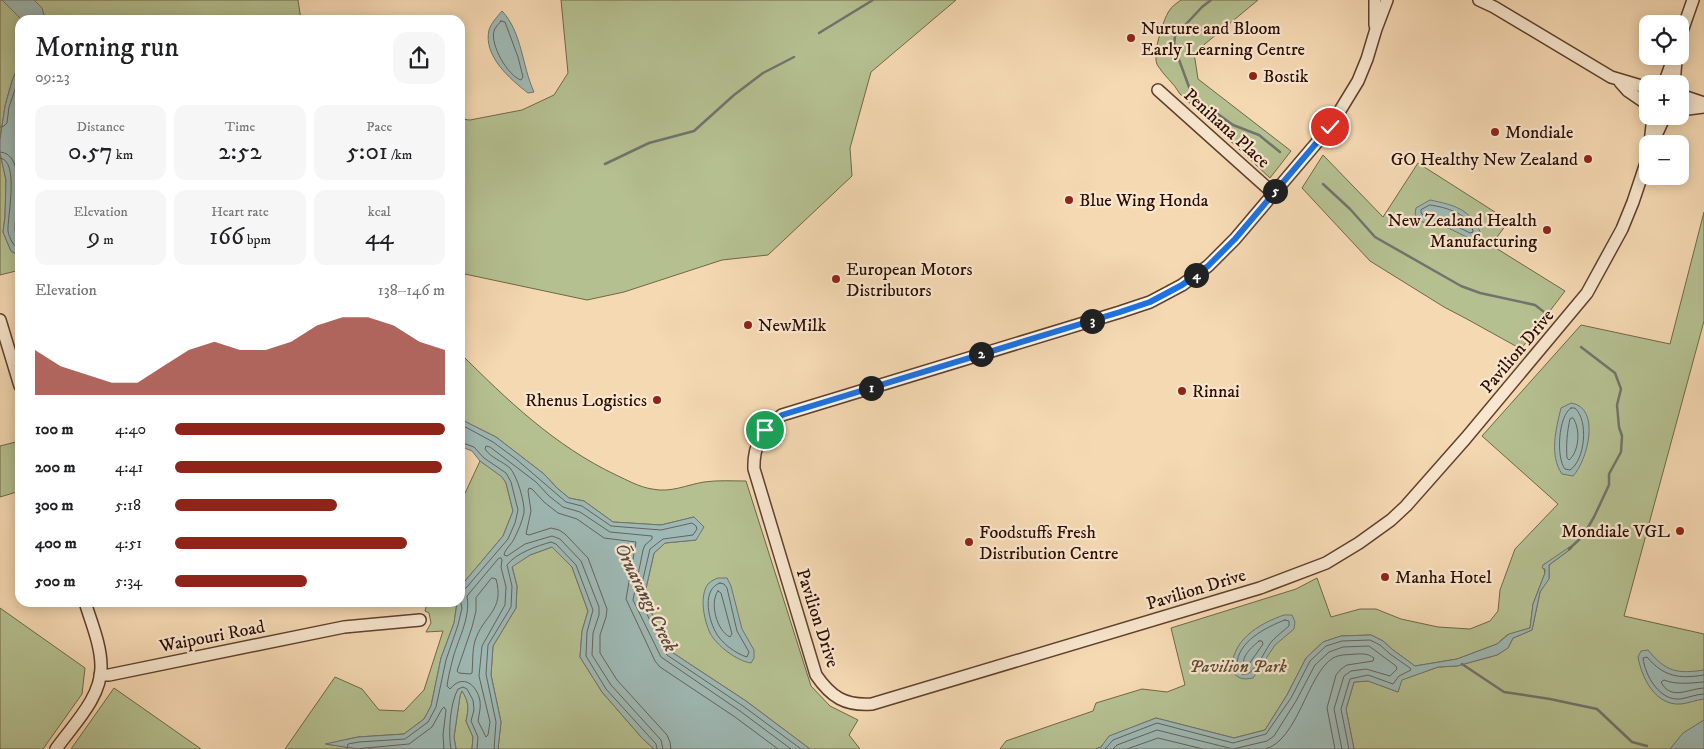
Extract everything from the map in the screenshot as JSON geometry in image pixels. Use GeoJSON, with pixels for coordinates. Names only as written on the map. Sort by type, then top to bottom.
{"type":"FeatureCollection","features":[{"type":"Feature","properties":{"kind":"street","name":"Pavilion Drive"},"geometry":{"type":"LineString","coordinates":[[1375,0],[1376,29]]}},
{"type":"Feature","properties":{"kind":"street","name":"Pavilion Drive"},"geometry":{"type":"LineString","coordinates":[[1387,0],[1376,29],[1368,59],[1358,81],[1330,127],[1235,239],[1208,266],[1182,285],[1150,302],[782,415],[765,430],[755,450],[754,470],[816,675],[831,694],[840,700],[859,705],[872,704],[1260,588],[1326,562],[1360,543],[1391,520],[1406,506],[1466,438],[1587,293],[1622,230],[1639,184]]}},
{"type":"Feature","properties":{"kind":"street"},"geometry":{"type":"LineString","coordinates":[[1479,0],[1617,79],[1639,85]]}},
{"type":"Feature","properties":{"kind":"street"},"geometry":{"type":"LineString","coordinates":[[1688,15],[1693,0]]}},
{"type":"Feature","properties":{"kind":"street"},"geometry":{"type":"LineString","coordinates":[[1617,79],[1628,91],[1639,98]]}},
{"type":"Feature","properties":{"kind":"street","name":"Penihana Place"},"geometry":{"type":"LineString","coordinates":[[1158,90],[1273,193]]}},
{"type":"Feature","properties":{"kind":"street"},"geometry":{"type":"LineString","coordinates":[[1689,99],[1704,103]]}},
{"type":"Feature","properties":{"kind":"street"},"geometry":{"type":"LineString","coordinates":[[1689,109],[1704,107]]}},
{"type":"Feature","properties":{"kind":"street"},"geometry":{"type":"LineString","coordinates":[[0,320],[15,370]]}},
{"type":"Feature","properties":{"kind":"street"},"geometry":{"type":"LineString","coordinates":[[56,749],[98,686],[101,664],[86,607]]}},
{"type":"Feature","properties":{"kind":"street","name":"Waipouri Road"},"geometry":{"type":"LineString","coordinates":[[100,675],[109,675],[344,627],[420,620]]}},
{"type":"Feature","properties":{"kind":"green space"},"geometry":{"type":"Polygon","coordinates":[[[0,0],[2,0],[17,15],[15,15],[15,74],[5,106],[0,140],[0,0]]]}},
{"type":"Feature","properties":{"kind":"green space"},"geometry":{"type":"Polygon","coordinates":[[[34,0],[298,0],[300,15],[44,15],[42,8],[34,0]]]}},
{"type":"Feature","properties":{"kind":"green space"},"geometry":{"type":"Polygon","coordinates":[[[561,0],[956,0],[871,72],[850,148],[852,176],[768,255],[722,260],[624,292],[587,300],[465,274],[465,120],[522,110],[554,95],[568,73],[561,0]]]}},
{"type":"Feature","properties":{"kind":"green space"},"geometry":{"type":"Polygon","coordinates":[[[1181,0],[1258,0],[1194,53],[1198,79],[1291,151],[1270,178],[1180,94],[1158,66],[1156,61],[1157,47],[1164,22],[1170,9],[1181,0]]]}},
{"type":"Feature","properties":{"kind":"green space"},"geometry":{"type":"Polygon","coordinates":[[[0,153],[6,180],[3,232],[11,251],[15,253],[15,271],[0,275],[0,153]]]}},
{"type":"Feature","properties":{"kind":"green space"},"geometry":{"type":"Polygon","coordinates":[[[1323,155],[1383,217],[1418,163],[1509,221],[1491,245],[1565,291],[1521,349],[1444,307],[1370,261],[1302,188],[1323,155]]]}},
{"type":"Feature","properties":{"kind":"green space","name":"Pavilion Park"},"geometry":{"type":"Polygon","coordinates":[[[1704,212],[1704,321],[1624,616],[1704,634],[1704,749],[1354,749],[1346,709],[1354,682],[1369,681],[1398,692],[1401,680],[1438,667],[1457,666],[1497,655],[1508,648],[1513,638],[1532,630],[1540,592],[1549,578],[1549,565],[1572,548],[1543,565],[1545,573],[1533,604],[1530,628],[1507,635],[1497,644],[1457,659],[1415,666],[1383,641],[1371,635],[1341,636],[1323,642],[1306,658],[1287,695],[1265,730],[1234,738],[1156,718],[1110,736],[1101,747],[1096,749],[1000,749],[1006,741],[1093,711],[1096,703],[1142,689],[1167,692],[1185,685],[1171,628],[1296,589],[1317,578],[1331,617],[1360,609],[1376,609],[1401,619],[1438,627],[1470,629],[1490,621],[1498,611],[1500,590],[1515,549],[1558,504],[1482,436],[1581,325],[1670,344],[1704,212]]]}},
{"type":"Feature","properties":{"kind":"green space"},"geometry":{"type":"Polygon","coordinates":[[[465,358],[514,405],[552,436],[594,463],[633,483],[647,488],[666,490],[709,481],[746,481],[811,686],[830,706],[858,720],[849,735],[860,749],[810,749],[746,701],[670,651],[644,597],[654,553],[665,543],[696,540],[694,517],[661,525],[613,522],[584,501],[569,498],[544,474],[496,437],[465,422],[465,358]]]}},
{"type":"Feature","properties":{"kind":"green space"},"geometry":{"type":"Polygon","coordinates":[[[15,442],[15,492],[0,497],[0,446],[15,442]]]}},
{"type":"Feature","properties":{"kind":"green space"},"geometry":{"type":"Polygon","coordinates":[[[480,461],[502,476],[506,483],[513,511],[503,536],[465,581],[465,493],[480,461]]]}},
{"type":"Feature","properties":{"kind":"green space"},"geometry":{"type":"Polygon","coordinates":[[[552,547],[572,567],[588,611],[582,631],[580,657],[602,692],[654,749],[498,749],[501,722],[491,675],[493,646],[516,608],[517,586],[512,566],[530,555],[552,547]]]}},
{"type":"Feature","properties":{"kind":"green space"},"geometry":{"type":"Polygon","coordinates":[[[426,607],[456,607],[454,623],[441,658],[431,706],[424,719],[404,734],[358,737],[327,744],[358,749],[285,749],[335,677],[362,689],[379,710],[404,711],[424,690],[443,631],[426,632],[431,623],[429,613],[425,611],[426,607]]]}},
{"type":"Feature","properties":{"kind":"green space"},"geometry":{"type":"Polygon","coordinates":[[[0,608],[85,668],[82,694],[43,749],[0,749],[0,608]]]}},
{"type":"Feature","properties":{"kind":"green space"},"geometry":{"type":"Polygon","coordinates":[[[114,688],[201,749],[71,749],[114,688]]]}},
{"type":"Feature","properties":{"kind":"green space"},"geometry":{"type":"Polygon","coordinates":[[[462,690],[468,705],[466,721],[473,737],[472,749],[456,749],[454,737],[462,690]]]}},
{"type":"Feature","properties":{"kind":"water"},"geometry":{"type":"Polygon","coordinates":[[[2,0],[34,0],[42,8],[44,15],[17,15],[2,0]]]}},
{"type":"Feature","properties":{"kind":"water"},"geometry":{"type":"Polygon","coordinates":[[[502,11],[509,19],[518,39],[534,92],[528,93],[513,81],[499,66],[490,49],[488,40],[489,30],[502,11]]]}},
{"type":"Feature","properties":{"kind":"water"},"geometry":{"type":"Polygon","coordinates":[[[15,74],[15,253],[11,251],[3,232],[6,180],[0,153],[5,106],[15,74]]]}},
{"type":"Feature","properties":{"kind":"water"},"geometry":{"type":"Polygon","coordinates":[[[1430,200],[1454,206],[1467,214],[1481,234],[1475,241],[1442,225],[1422,222],[1415,215],[1416,208],[1430,200]]]}},
{"type":"Feature","properties":{"kind":"water"},"geometry":{"type":"Polygon","coordinates":[[[1571,403],[1580,407],[1586,414],[1589,424],[1587,447],[1573,476],[1562,474],[1558,467],[1555,450],[1561,408],[1571,403]]]}},
{"type":"Feature","properties":{"kind":"water"},"geometry":{"type":"Polygon","coordinates":[[[465,422],[496,437],[544,474],[569,498],[584,501],[613,522],[661,525],[694,517],[704,527],[696,540],[665,543],[654,553],[644,597],[670,651],[746,701],[810,749],[654,749],[602,692],[580,657],[582,631],[588,611],[572,567],[552,547],[530,555],[512,567],[517,586],[516,608],[493,646],[491,675],[501,722],[498,749],[472,749],[473,737],[466,721],[468,706],[462,691],[454,737],[456,749],[358,749],[325,744],[358,737],[404,734],[424,719],[431,706],[441,658],[454,623],[456,607],[465,607],[465,581],[503,536],[513,511],[506,483],[502,477],[480,461],[472,451],[465,448],[465,422]]]}},
{"type":"Feature","properties":{"kind":"water"},"geometry":{"type":"Polygon","coordinates":[[[1571,546],[1572,548],[1549,565],[1549,579],[1540,592],[1532,630],[1513,638],[1508,648],[1497,655],[1457,666],[1438,667],[1402,680],[1398,692],[1368,681],[1354,682],[1346,709],[1354,749],[1096,749],[1101,747],[1109,736],[1156,718],[1234,738],[1265,730],[1287,695],[1306,658],[1323,642],[1341,636],[1371,635],[1383,641],[1415,666],[1457,659],[1497,644],[1509,634],[1530,628],[1533,604],[1545,573],[1545,569],[1542,568],[1543,565],[1571,546]]]}},
{"type":"Feature","properties":{"kind":"water"},"geometry":{"type":"Polygon","coordinates":[[[718,578],[727,578],[731,586],[742,629],[754,650],[754,658],[751,663],[734,656],[722,648],[713,638],[708,628],[703,608],[705,589],[708,584],[718,578]]]}},
{"type":"Feature","properties":{"kind":"water"},"geometry":{"type":"Polygon","coordinates":[[[1284,615],[1292,615],[1295,622],[1294,629],[1275,645],[1253,678],[1239,678],[1232,672],[1236,651],[1241,643],[1247,635],[1265,623],[1284,615]]]}},
{"type":"Feature","properties":{"kind":"water"},"geometry":{"type":"Polygon","coordinates":[[[1648,650],[1661,663],[1673,670],[1686,672],[1704,670],[1704,699],[1681,704],[1664,701],[1657,696],[1643,674],[1638,657],[1641,651],[1648,650]]]}},
{"type":"Feature","properties":{"kind":"water"},"geometry":{"type":"Polygon","coordinates":[[[1704,720],[1704,749],[1670,749],[1683,733],[1704,720]]]}},
{"type":"Feature","properties":{"kind":"waterway"},"geometry":{"type":"LineString","coordinates":[[819,33],[873,0]]}},
{"type":"Feature","properties":{"kind":"waterway","name":"Ōruarangi Creek"},"geometry":{"type":"LineString","coordinates":[[1211,0],[1175,36],[1174,46],[1189,87],[1200,101],[1233,125],[1259,135],[1280,152]]}},
{"type":"Feature","properties":{"kind":"waterway"},"geometry":{"type":"LineString","coordinates":[[605,164],[649,143],[694,131],[734,95],[763,73],[794,57]]}},
{"type":"Feature","properties":{"kind":"waterway","name":"Ōruarangi Creek"},"geometry":{"type":"LineString","coordinates":[[1323,184],[1350,209],[1375,237],[1461,286],[1480,293],[1535,305],[1548,315]]}},
{"type":"Feature","properties":{"kind":"waterway","name":"Ōruarangi Creek"},"geometry":{"type":"LineString","coordinates":[[1569,549],[1583,536],[1594,517],[1609,485],[1609,474],[1621,452],[1622,436],[1619,427],[1617,405],[1621,389],[1615,373],[1581,347]]}},
{"type":"Feature","properties":{"kind":"waterway"},"geometry":{"type":"LineString","coordinates":[[1462,664],[1504,692],[1597,709],[1632,742],[1647,746]]}},
{"type":"Feature","properties":{"kind":"place","name":"Nurture and Bloom Early Learning Centre"},"geometry":{"type":"Point","coordinates":[1131,38]}},
{"type":"Feature","properties":{"kind":"place","name":"Bostik"},"geometry":{"type":"Point","coordinates":[1253,76]}},
{"type":"Feature","properties":{"kind":"place","name":"Mondiale"},"geometry":{"type":"Point","coordinates":[1495,132]}},
{"type":"Feature","properties":{"kind":"place","name":"GO Healthy New Zealand"},"geometry":{"type":"Point","coordinates":[1588,159]}},
{"type":"Feature","properties":{"kind":"place","name":"Blue Wing Honda"},"geometry":{"type":"Point","coordinates":[1069,200]}},
{"type":"Feature","properties":{"kind":"place","name":"New Zealand Health Manufacturing"},"geometry":{"type":"Point","coordinates":[1547,230]}},
{"type":"Feature","properties":{"kind":"place","name":"European Motors Distributors"},"geometry":{"type":"Point","coordinates":[836,279]}},
{"type":"Feature","properties":{"kind":"place","name":"NewMilk"},"geometry":{"type":"Point","coordinates":[748,325]}},
{"type":"Feature","properties":{"kind":"place","name":"Rinnai"},"geometry":{"type":"Point","coordinates":[1182,391]}},
{"type":"Feature","properties":{"kind":"place","name":"Rhenus Logistics"},"geometry":{"type":"Point","coordinates":[657,400]}},
{"type":"Feature","properties":{"kind":"place","name":"Mondiale VGL"},"geometry":{"type":"Point","coordinates":[1680,531]}},
{"type":"Feature","properties":{"kind":"place","name":"Foodstuffs Fresh Distribution Centre"},"geometry":{"type":"Point","coordinates":[969,542]}},
{"type":"Feature","properties":{"kind":"place","name":"Manha Hotel"},"geometry":{"type":"Point","coordinates":[1385,577]}},
{"type":"Feature","properties":{"kind":"route"},"geometry":{"type":"LineString","coordinates":[[765,430],[782,415],[1120,312],[1150,302],[1182,285],[1208,266],[1235,239],[1330,127]]}}]}
